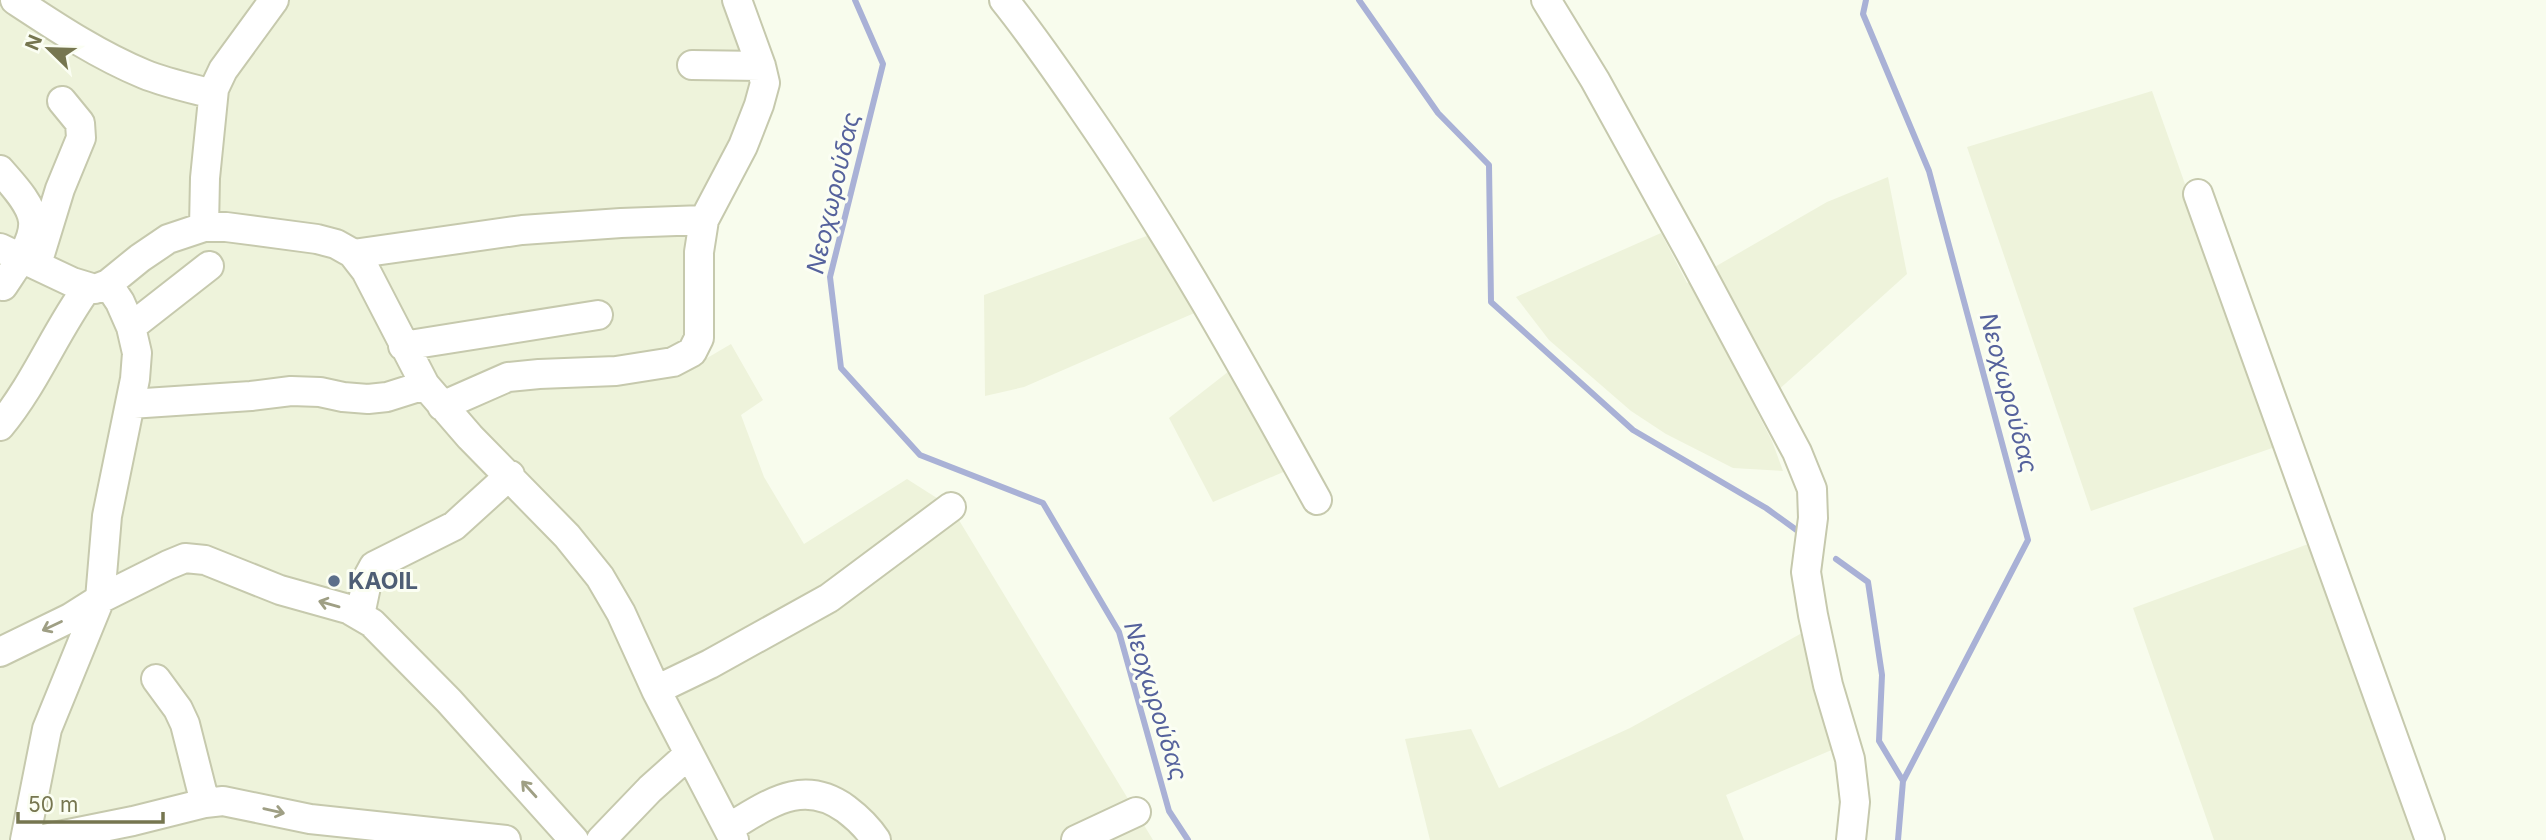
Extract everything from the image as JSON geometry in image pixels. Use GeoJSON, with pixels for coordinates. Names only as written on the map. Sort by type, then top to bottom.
{"type":"FeatureCollection","features":[{"type":"Feature","properties":{"kind":"street"},"geometry":{"type":"LineString","coordinates":[[15,0],[80,41],[137,71],[213,94]]}},
{"type":"Feature","properties":{"kind":"street"},"geometry":{"type":"LineString","coordinates":[[204,227],[205,178],[213,94],[223,70],[274,0]]}},
{"type":"Feature","properties":{"kind":"street"},"geometry":{"type":"LineString","coordinates":[[130,404],[195,401],[291,391],[368,399],[433,395],[508,377],[539,373],[616,371],[673,362],[692,352],[699,338],[699,252],[704,220],[743,146],[765,83],[737,0]]}},
{"type":"Feature","properties":{"kind":"street"},"geometry":{"type":"LineString","coordinates":[[1004,0],[1054,67],[1146,202],[1235,352],[1317,500]]}},
{"type":"Feature","properties":{"kind":"street"},"geometry":{"type":"LineString","coordinates":[[1546,0],[1595,80],[1684,240],[1797,452],[1812,489],[1813,518],[1807,572],[1828,685],[1850,759],[1855,802],[1851,840]]}},
{"type":"Feature","properties":{"kind":"street"},"geometry":{"type":"LineString","coordinates":[[692,65],[761,66]]}},
{"type":"Feature","properties":{"kind":"street"},"geometry":{"type":"LineString","coordinates":[[19,256],[60,189],[81,138],[80,123],[62,102]]}},
{"type":"Feature","properties":{"kind":"street"},"geometry":{"type":"LineString","coordinates":[[0,170],[26,204],[32,217],[32,233],[3,286]]}},
{"type":"Feature","properties":{"kind":"street"},"geometry":{"type":"LineString","coordinates":[[2198,194],[2430,840]]}},
{"type":"Feature","properties":{"kind":"street"},"geometry":{"type":"LineString","coordinates":[[353,254],[522,230],[704,220]]}},
{"type":"Feature","properties":{"kind":"street"},"geometry":{"type":"LineString","coordinates":[[0,426],[33,379],[61,327],[98,286],[168,239],[204,227],[226,227],[317,239],[340,246],[353,254],[366,271],[403,346],[433,395],[568,536],[596,571],[621,613],[656,690],[731,834],[764,807],[790,796],[813,793],[834,801],[854,815],[870,830],[876,840]]}},
{"type":"Feature","properties":{"kind":"street"},"geometry":{"type":"LineString","coordinates":[[19,256],[72,282],[98,286],[120,302],[131,327],[137,360],[107,516],[100,599],[47,729],[24,840]]}},
{"type":"Feature","properties":{"kind":"street"},"geometry":{"type":"LineString","coordinates":[[131,327],[209,266]]}},
{"type":"Feature","properties":{"kind":"street"},"geometry":{"type":"LineString","coordinates":[[403,346],[598,315]]}},
{"type":"Feature","properties":{"kind":"street"},"geometry":{"type":"LineString","coordinates":[[360,615],[368,577],[374,566],[454,526],[510,475]]}},
{"type":"Feature","properties":{"kind":"street"},"geometry":{"type":"LineString","coordinates":[[656,690],[829,598],[951,508]]}},
{"type":"Feature","properties":{"kind":"street"},"geometry":{"type":"LineString","coordinates":[[0,652],[168,565],[193,557],[214,563],[280,590],[333,604],[372,623],[449,701],[574,840]]}},
{"type":"Feature","properties":{"kind":"street"},"geometry":{"type":"LineString","coordinates":[[156,679],[178,709],[185,724],[205,803]]}},
{"type":"Feature","properties":{"kind":"street"},"geometry":{"type":"LineString","coordinates":[[600,840],[689,754]]}},
{"type":"Feature","properties":{"kind":"street"},"geometry":{"type":"LineString","coordinates":[[39,840],[223,801],[310,819],[506,840]]}},
{"type":"Feature","properties":{"kind":"street"},"geometry":{"type":"LineString","coordinates":[[1076,840],[1136,812]]}},
{"type":"Feature","properties":{"kind":"shaded area"},"geometry":{"type":"Polygon","coordinates":[[[0,0],[728,0],[752,88],[710,182],[691,340],[702,361],[731,344],[763,400],[741,415],[764,477],[804,544],[907,479],[951,507],[1153,840],[0,840],[0,0]]]}},
{"type":"Feature","properties":{"kind":"shaded area"},"geometry":{"type":"Polygon","coordinates":[[[2152,91],[2278,446],[2091,511],[1967,147],[2152,91]]]}},
{"type":"Feature","properties":{"kind":"shaded area"},"geometry":{"type":"Polygon","coordinates":[[[1888,177],[1907,274],[1756,410],[1783,471],[1733,468],[1666,434],[1631,411],[1549,340],[1516,297],[1661,233],[1687,283],[1827,202],[1888,177]]]}},
{"type":"Feature","properties":{"kind":"shaded area"},"geometry":{"type":"Polygon","coordinates":[[[1155,233],[1199,311],[1024,387],[985,396],[984,295],[1155,233]]]}},
{"type":"Feature","properties":{"kind":"shaded area"},"geometry":{"type":"Polygon","coordinates":[[[1233,368],[1288,470],[1213,502],[1169,418],[1233,368]]]}},
{"type":"Feature","properties":{"kind":"shaded area"},"geometry":{"type":"Polygon","coordinates":[[[2311,543],[2416,840],[2214,840],[2133,608],[2311,543]]]}},
{"type":"Feature","properties":{"kind":"shaded area"},"geometry":{"type":"Polygon","coordinates":[[[1802,633],[1834,749],[1726,795],[1744,840],[1430,840],[1405,739],[1471,729],[1499,788],[1630,728],[1802,633]]]}},
{"type":"Feature","properties":{"kind":"waterway","name":"Νεοχωρούδας"},"geometry":{"type":"LineString","coordinates":[[855,0],[883,64],[830,277],[841,368],[920,455],[1043,503],[1119,632],[1169,811],[1188,840]]}},
{"type":"Feature","properties":{"kind":"waterway","name":"Νεοχωρούδας"},"geometry":{"type":"LineString","coordinates":[[1359,0],[1438,113],[1489,165],[1491,302],[1633,430],[1766,508],[1802,534]]}},
{"type":"Feature","properties":{"kind":"waterway","name":"Νεοχωρούδας"},"geometry":{"type":"LineString","coordinates":[[1866,0],[1863,14],[1929,171],[2028,540],[1903,781],[1898,840]]}},
{"type":"Feature","properties":{"kind":"waterway","name":"Νεοχωρούδας"},"geometry":{"type":"LineString","coordinates":[[1836,559],[1868,582],[1882,675],[1879,741],[1903,781]]}},
{"type":"Feature","properties":{"kind":"place","name":"KAOIL"},"geometry":{"type":"Point","coordinates":[334,581]}}]}
